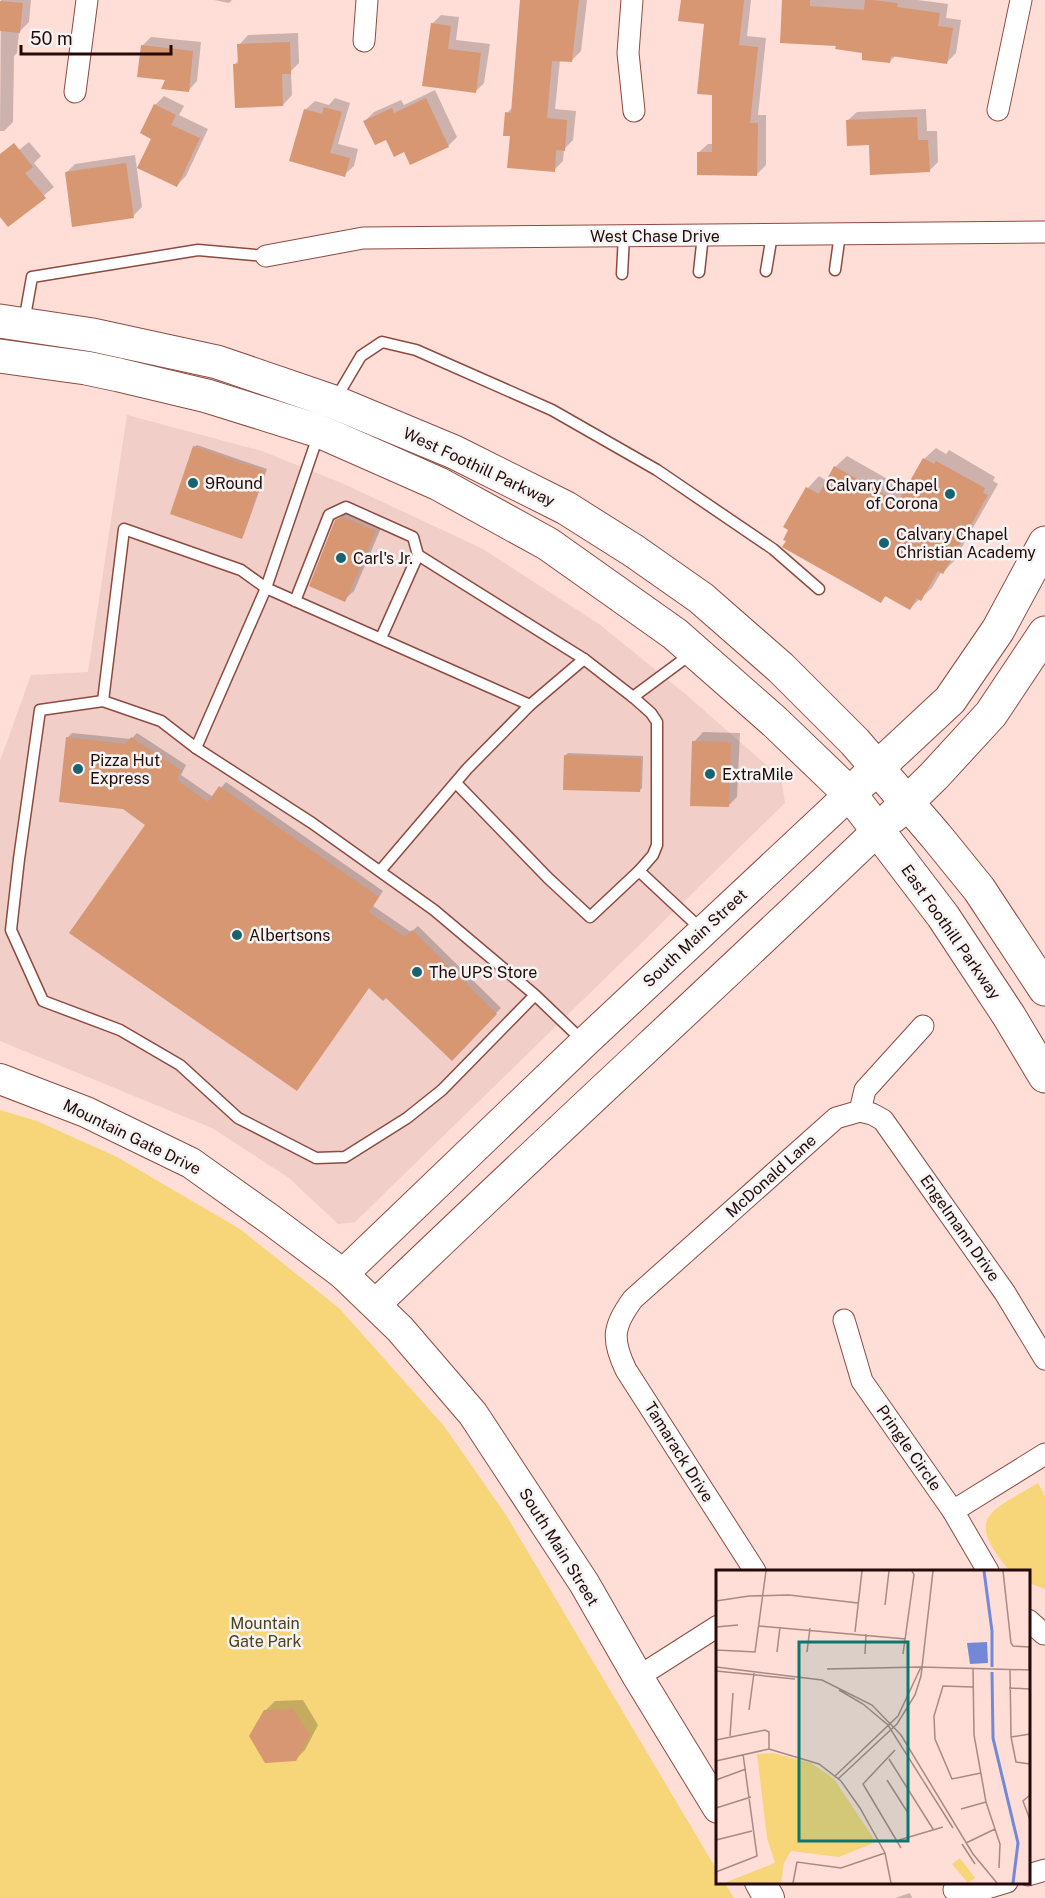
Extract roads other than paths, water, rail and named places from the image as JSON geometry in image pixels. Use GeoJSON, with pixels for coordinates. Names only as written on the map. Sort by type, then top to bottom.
{"type":"FeatureCollection","features":[{"type":"Feature","properties":{"kind":"main road","name":"West Foothill Parkway"},"geometry":{"type":"LineString","coordinates":[[12,323],[93,335],[217,362],[327,417],[439,484],[548,544],[675,634],[775,722],[850,794]]}},
{"type":"Feature","properties":{"kind":"main road","name":"West Foothill Parkway"},"geometry":{"type":"LineString","coordinates":[[0,356],[86,368],[207,396],[327,417],[464,457],[566,508],[701,598],[781,668],[878,768]]}},
{"type":"Feature","properties":{"kind":"main road","name":"South Main Street"},"geometry":{"type":"LineString","coordinates":[[716,1805],[584,1583],[473,1414],[404,1333],[343,1274],[703,930],[950,700],[998,630],[1045,543]]}},
{"type":"Feature","properties":{"kind":"main road"},"geometry":{"type":"LineString","coordinates":[[376,1304],[908,802],[991,714],[1045,633]]}},
{"type":"Feature","properties":{"kind":"main road"},"geometry":{"type":"LineString","coordinates":[[878,768],[979,889],[1045,989]]}},
{"type":"Feature","properties":{"kind":"main road","name":"East Foothill Parkway"},"geometry":{"type":"LineString","coordinates":[[850,794],[943,916],[1009,1016],[1045,1076]]}},
{"type":"Feature","properties":{"kind":"main road"},"geometry":{"type":"LineString","coordinates":[[551,1137],[552,1118],[559,1104],[599,1069],[599,1057],[585,1042]]}},
{"type":"Feature","properties":{"kind":"main road","name":"Mountain Gate Drive"},"geometry":{"type":"LineString","coordinates":[[0,1078],[86,1112],[191,1163],[343,1274]]}},
{"type":"Feature","properties":{"kind":"main road"},"geometry":{"type":"LineString","coordinates":[[761,1883],[769,1898]]}},
{"type":"Feature","properties":{"kind":"street"},"geometry":{"type":"LineString","coordinates":[[75,92],[87,0]]}},
{"type":"Feature","properties":{"kind":"street"},"geometry":{"type":"LineString","coordinates":[[364,41],[367,0]]}},
{"type":"Feature","properties":{"kind":"street"},"geometry":{"type":"LineString","coordinates":[[633,0],[628,53],[634,111]]}},
{"type":"Feature","properties":{"kind":"street"},"geometry":{"type":"LineString","coordinates":[[998,110],[1021,0]]}},
{"type":"Feature","properties":{"kind":"street","name":"West Chase Drive"},"geometry":{"type":"LineString","coordinates":[[266,256],[363,238],[1045,232]]}},
{"type":"Feature","properties":{"kind":"street"},"geometry":{"type":"LineString","coordinates":[[860,1111],[865,1090],[923,1026]]}},
{"type":"Feature","properties":{"kind":"street","name":"McDonald Lane"},"geometry":{"type":"LineString","coordinates":[[616,1329],[622,1313],[633,1299],[836,1118],[860,1111]]}},
{"type":"Feature","properties":{"kind":"street","name":"Engelmann Drive"},"geometry":{"type":"LineString","coordinates":[[860,1111],[883,1120],[1005,1293],[1045,1359]]}},
{"type":"Feature","properties":{"kind":"street","name":"Pringle Circle"},"geometry":{"type":"LineString","coordinates":[[844,1320],[862,1381],[952,1511],[987,1570]]}},
{"type":"Feature","properties":{"kind":"street","name":"Tamarack Drive"},"geometry":{"type":"LineString","coordinates":[[616,1329],[617,1350],[626,1370],[754,1570]]}},
{"type":"Feature","properties":{"kind":"street"},"geometry":{"type":"LineString","coordinates":[[952,1511],[1045,1454]]}},
{"type":"Feature","properties":{"kind":"street"},"geometry":{"type":"LineString","coordinates":[[638,1677],[716,1627]]}},
{"type":"Feature","properties":{"kind":"street"},"geometry":{"type":"LineString","coordinates":[[1030,1875],[1045,1870]]}},
{"type":"Feature","properties":{"kind":"street"},"geometry":{"type":"LineString","coordinates":[[950,1890],[977,1891],[1001,1883]]}},
{"type":"Feature","properties":{"kind":"lane"},"geometry":{"type":"LineString","coordinates":[[835,270],[840,234]]}},
{"type":"Feature","properties":{"kind":"lane"},"geometry":{"type":"LineString","coordinates":[[699,272],[703,235]]}},
{"type":"Feature","properties":{"kind":"lane"},"geometry":{"type":"LineString","coordinates":[[766,271],[772,235]]}},
{"type":"Feature","properties":{"kind":"lane"},"geometry":{"type":"LineString","coordinates":[[622,274],[624,236]]}},
{"type":"Feature","properties":{"kind":"lane"},"geometry":{"type":"LineString","coordinates":[[12,323],[32,277],[198,250],[266,256]]}},
{"type":"Feature","properties":{"kind":"lane"},"geometry":{"type":"LineString","coordinates":[[196,748],[266,588],[327,417],[361,356],[382,342],[416,350],[552,410],[657,470],[772,549],[819,589]]}},
{"type":"Feature","properties":{"kind":"lane"},"geometry":{"type":"LineString","coordinates":[[295,601],[329,515],[346,507],[413,537],[418,555],[381,638]]}},
{"type":"Feature","properties":{"kind":"lane"},"geometry":{"type":"LineString","coordinates":[[103,701],[124,529],[241,570],[266,588],[530,705]]}},
{"type":"Feature","properties":{"kind":"lane"},"geometry":{"type":"LineString","coordinates":[[418,555],[584,660],[651,713],[657,722],[657,845],[653,855],[639,871],[590,917],[524,854],[456,783]]}},
{"type":"Feature","properties":{"kind":"lane"},"geometry":{"type":"LineString","coordinates":[[633,697],[694,652]]}},
{"type":"Feature","properties":{"kind":"lane"},"geometry":{"type":"LineString","coordinates":[[380,871],[456,783],[530,705],[584,660]]}},
{"type":"Feature","properties":{"kind":"lane"},"geometry":{"type":"LineString","coordinates":[[535,996],[442,1090],[407,1118],[345,1157],[316,1158],[238,1118],[180,1065],[120,1030],[44,1001],[11,930],[40,710],[103,701],[161,721],[196,748],[435,910],[535,996],[585,1042]]}},
{"type":"Feature","properties":{"kind":"lane"},"geometry":{"type":"LineString","coordinates":[[639,871],[703,930]]}},
{"type":"Feature","properties":{"kind":"place","name":"9Round"},"geometry":{"type":"Point","coordinates":[193,483]}},
{"type":"Feature","properties":{"kind":"place","name":"Calvary Chapel of Corona"},"geometry":{"type":"Point","coordinates":[950,494]}},
{"type":"Feature","properties":{"kind":"place","name":"Calvary Chapel Christian Academy"},"geometry":{"type":"Point","coordinates":[884,543]}},
{"type":"Feature","properties":{"kind":"place","name":"Carl's Jr."},"geometry":{"type":"Point","coordinates":[341,558]}},
{"type":"Feature","properties":{"kind":"place","name":"Pizza Hut Express"},"geometry":{"type":"Point","coordinates":[78,769]}},
{"type":"Feature","properties":{"kind":"place","name":"ExtraMile"},"geometry":{"type":"Point","coordinates":[710,774]}},
{"type":"Feature","properties":{"kind":"place","name":"Albertsons"},"geometry":{"type":"Point","coordinates":[237,935]}},
{"type":"Feature","properties":{"kind":"place","name":"The UPS Store"},"geometry":{"type":"Point","coordinates":[417,972]}},
{"type":"Feature","properties":{"kind":"park label","name":"Mountain Gate Park"},"geometry":{"type":"Point","coordinates":[265,1632]}}]}
